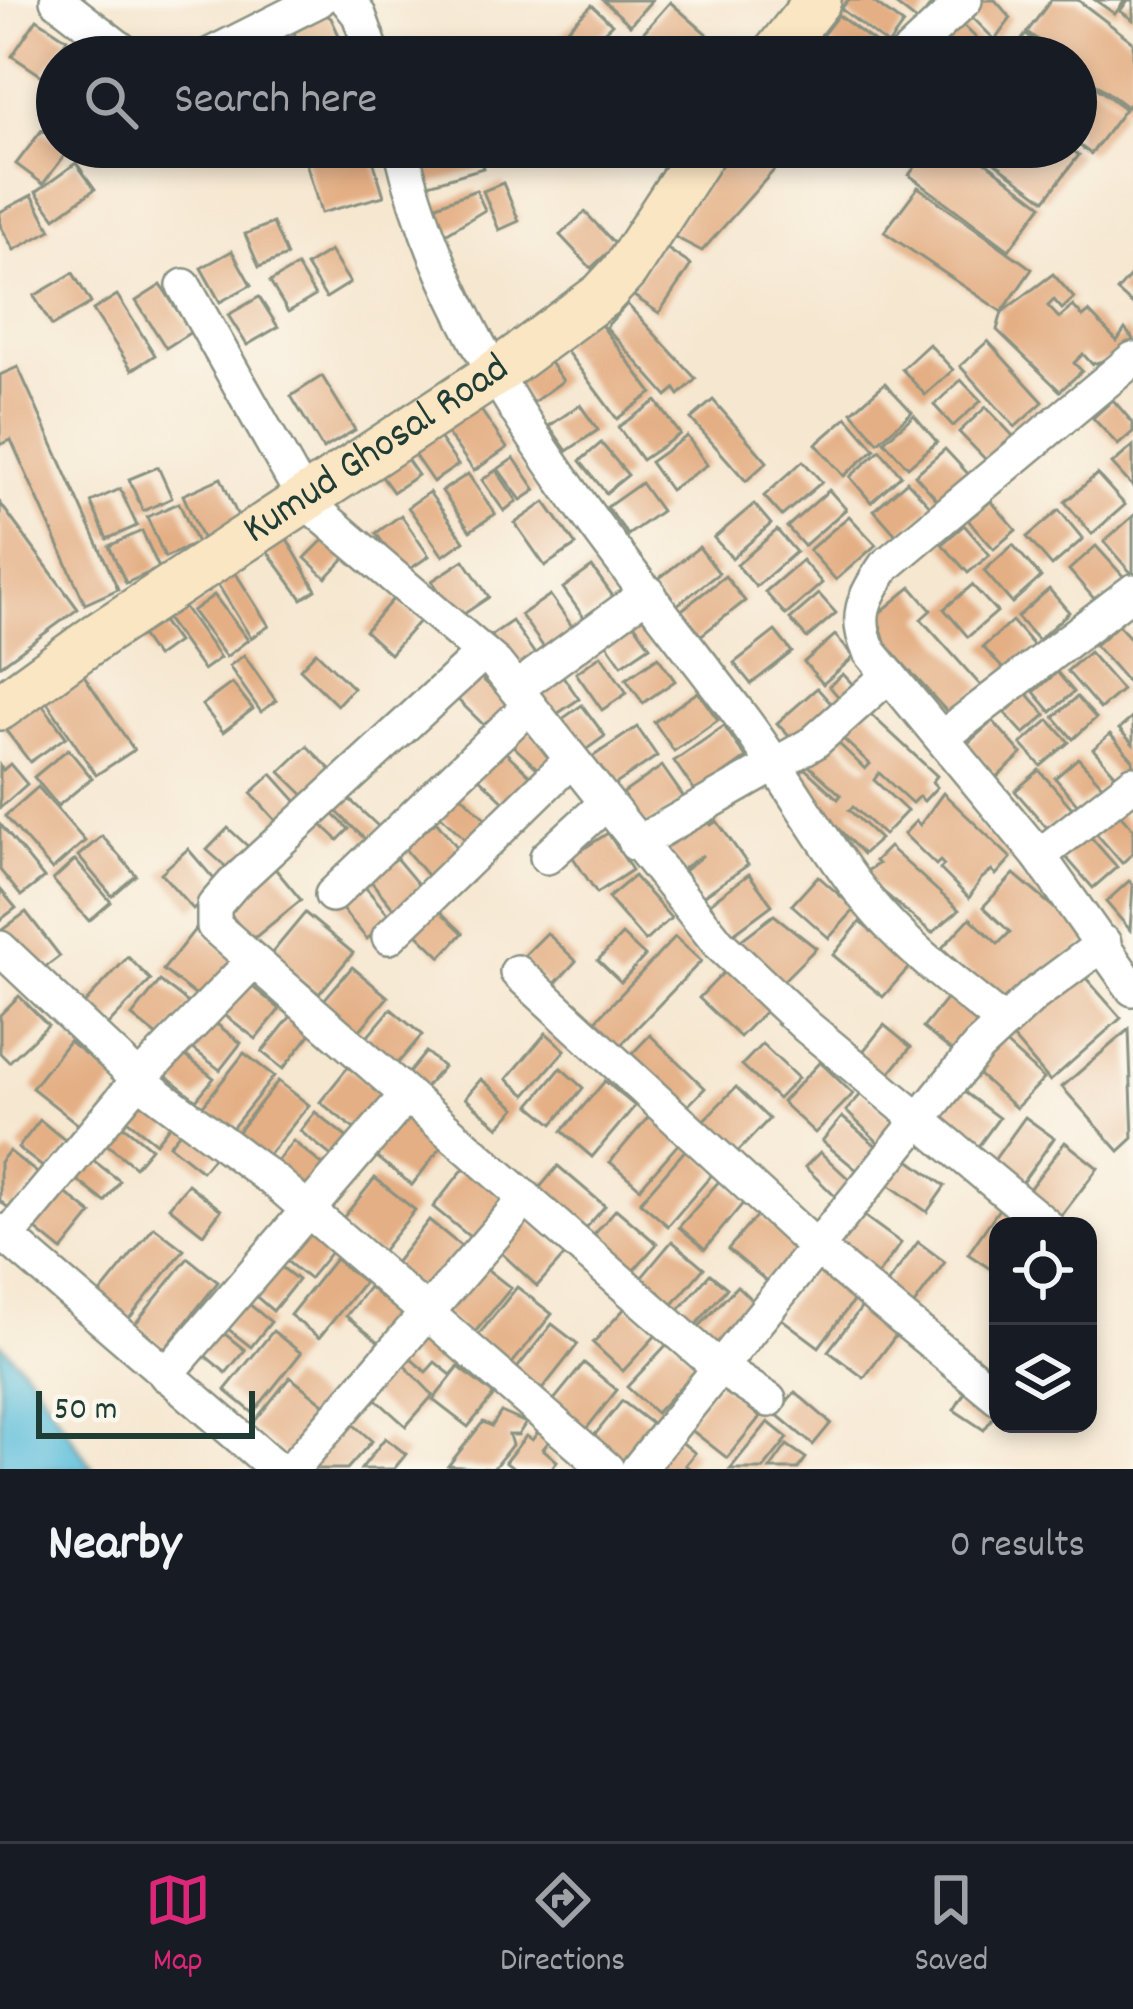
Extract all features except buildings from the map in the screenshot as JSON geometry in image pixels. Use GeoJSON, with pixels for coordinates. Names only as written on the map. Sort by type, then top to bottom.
{"type":"FeatureCollection","features":[{"type":"Feature","properties":{"kind":"street"},"geometry":{"type":"LineString","coordinates":[[57,0],[104,36]]}},
{"type":"Feature","properties":{"kind":"street"},"geometry":{"type":"LineString","coordinates":[[248,36],[319,0]]}},
{"type":"Feature","properties":{"kind":"street"},"geometry":{"type":"LineString","coordinates":[[926,36],[965,0]]}},
{"type":"Feature","properties":{"kind":"street"},"geometry":{"type":"LineString","coordinates":[[360,5],[368,36]]}},
{"type":"Feature","properties":{"kind":"street"},"geometry":{"type":"LineString","coordinates":[[786,36],[804,5]]}},
{"type":"Feature","properties":{"kind":"street"},"geometry":{"type":"LineString","coordinates":[[406,168],[426,235],[493,375],[777,764],[871,905],[929,963],[1004,1023]]}},
{"type":"Feature","properties":{"kind":"street","name":"Kumud Ghosal Road"},"geometry":{"type":"LineString","coordinates":[[0,707],[99,635],[493,375],[615,283],[691,168]]}},
{"type":"Feature","properties":{"kind":"street"},"geometry":{"type":"LineString","coordinates":[[184,286],[306,502],[483,653],[719,944],[916,1119],[1036,1217]]}},
{"type":"Feature","properties":{"kind":"street"},"geometry":{"type":"LineString","coordinates":[[1133,359],[885,566],[866,594],[859,618],[870,652],[1039,856],[1133,989]]}},
{"type":"Feature","properties":{"kind":"street"},"geometry":{"type":"LineString","coordinates":[[944,736],[1133,591]]}},
{"type":"Feature","properties":{"kind":"street"},"geometry":{"type":"LineString","coordinates":[[332,895],[522,698],[648,592]]}},
{"type":"Feature","properties":{"kind":"street"},"geometry":{"type":"LineString","coordinates":[[483,653],[214,906],[214,926],[718,1367],[769,1400]]}},
{"type":"Feature","properties":{"kind":"street"},"geometry":{"type":"LineString","coordinates":[[636,844],[813,743],[889,674]]}},
{"type":"Feature","properties":{"kind":"street"},"geometry":{"type":"LineString","coordinates":[[389,937],[570,760]]}},
{"type":"Feature","properties":{"kind":"street"},"geometry":{"type":"LineString","coordinates":[[1039,856],[1133,783]]}},
{"type":"Feature","properties":{"kind":"street"},"geometry":{"type":"LineString","coordinates":[[548,857],[604,805]]}},
{"type":"Feature","properties":{"kind":"street"},"geometry":{"type":"LineString","coordinates":[[638,1469],[818,1250],[916,1119],[1004,1023],[1104,943]]}},
{"type":"Feature","properties":{"kind":"street"},"geometry":{"type":"LineString","coordinates":[[0,948],[139,1079],[306,1210],[607,1469]]}},
{"type":"Feature","properties":{"kind":"street"},"geometry":{"type":"LineString","coordinates":[[252,962],[139,1079],[3,1234],[278,1469]]}},
{"type":"Feature","properties":{"kind":"street"},"geometry":{"type":"LineString","coordinates":[[517,972],[818,1250],[989,1390]]}},
{"type":"Feature","properties":{"kind":"street"},"geometry":{"type":"LineString","coordinates":[[166,1375],[406,1096]]}},
{"type":"Feature","properties":{"kind":"street"},"geometry":{"type":"LineString","coordinates":[[292,1469],[350,1396],[426,1317],[526,1198]]}},
{"type":"Feature","properties":{"kind":"water"},"geometry":{"type":"Polygon","coordinates":[[[0,1343],[30,1375],[93,1469],[0,1469],[0,1343]]]}}]}
